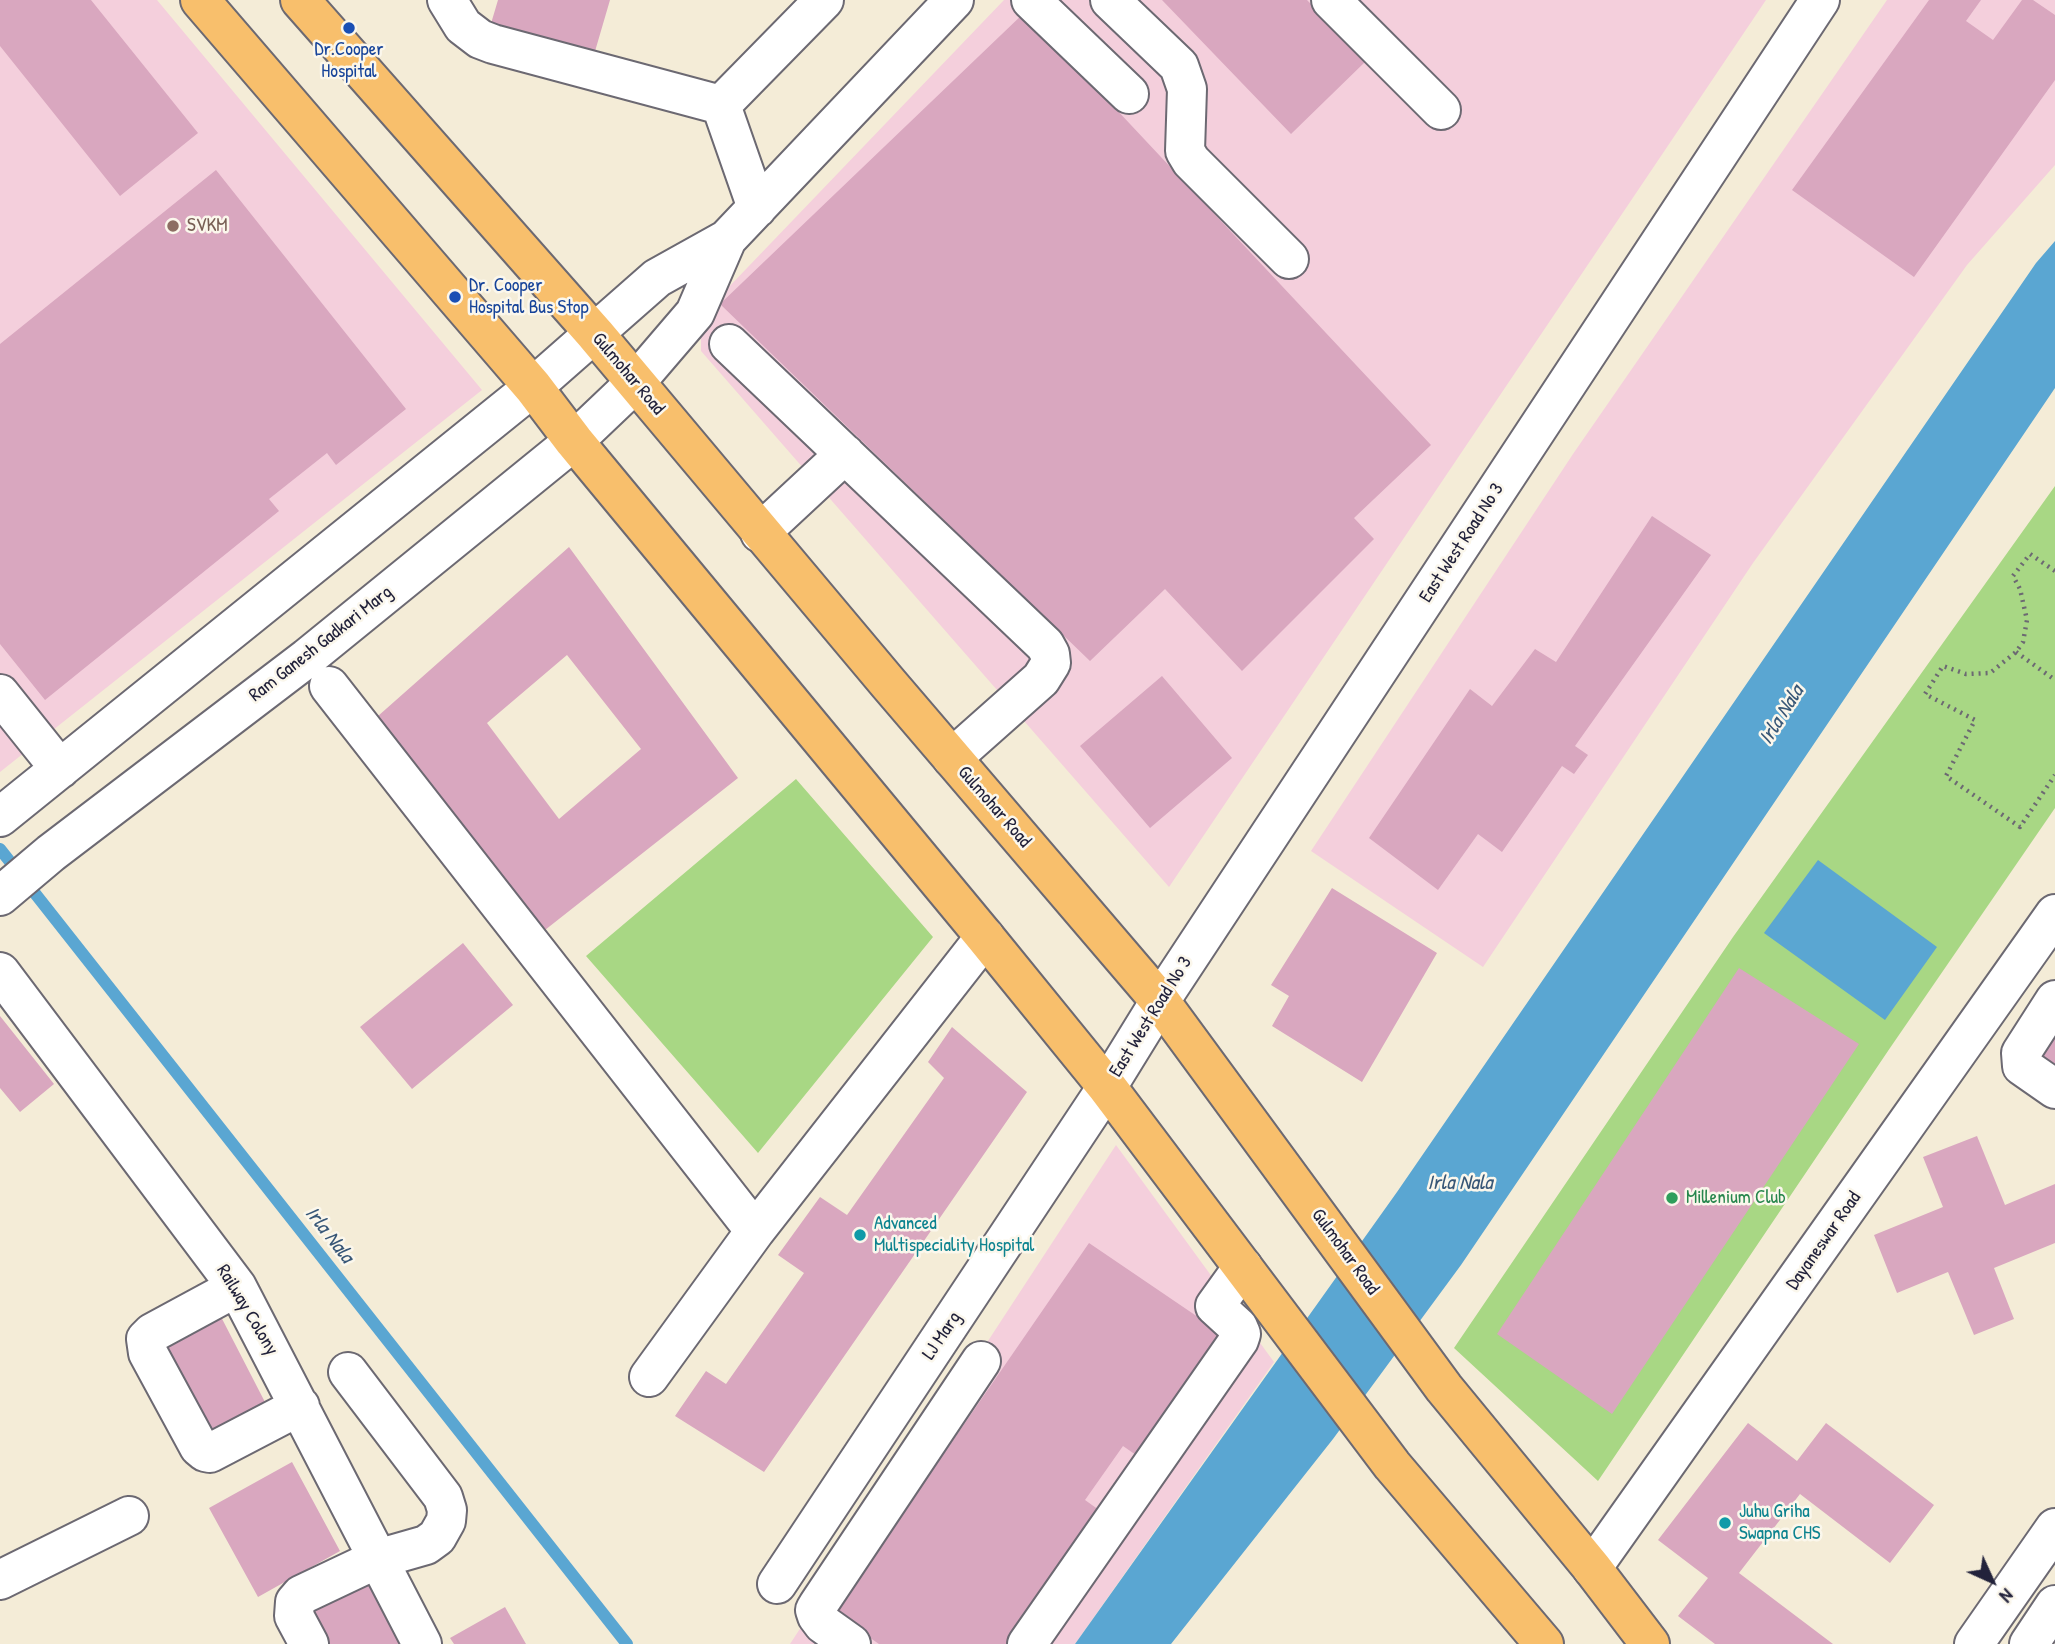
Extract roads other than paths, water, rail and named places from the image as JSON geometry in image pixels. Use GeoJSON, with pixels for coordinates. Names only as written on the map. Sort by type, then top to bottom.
{"type":"FeatureCollection","features":[{"type":"Feature","properties":{"kind":"main road"},"geometry":{"type":"LineString","coordinates":[[200,0],[533,387],[574,441],[985,937],[1107,1087],[1392,1465],[1544,1644]]}},
{"type":"Feature","properties":{"kind":"main road","name":"Gulmohar Road"},"geometry":{"type":"LineString","coordinates":[[300,0],[595,334],[760,533],[1160,1001],[1444,1388],[1592,1568],[1650,1644]]}},
{"type":"Feature","properties":{"kind":"street"},"geometry":{"type":"LineString","coordinates":[[447,0],[463,26],[480,39],[493,44],[721,105]]}},
{"type":"Feature","properties":{"kind":"street"},"geometry":{"type":"LineString","coordinates":[[721,105],[824,0]]}},
{"type":"Feature","properties":{"kind":"street"},"geometry":{"type":"LineString","coordinates":[[0,817],[533,387],[657,278],[727,239],[954,0]]}},
{"type":"Feature","properties":{"kind":"street"},"geometry":{"type":"LineString","coordinates":[[1031,0],[1129,94]]}},
{"type":"Feature","properties":{"kind":"street"},"geometry":{"type":"LineString","coordinates":[[1110,0],[1179,66],[1187,89],[1185,151],[1191,161],[1289,259]]}},
{"type":"Feature","properties":{"kind":"street"},"geometry":{"type":"LineString","coordinates":[[1331,0],[1441,110]]}},
{"type":"Feature","properties":{"kind":"street","name":"East West Road No 3"},"geometry":{"type":"LineString","coordinates":[[1107,1087],[1160,1001],[1820,0]]}},
{"type":"Feature","properties":{"kind":"street"},"geometry":{"type":"LineString","coordinates":[[721,105],[757,208]]}},
{"type":"Feature","properties":{"kind":"street","name":"Ram Ganesh Gadkari Marg"},"geometry":{"type":"LineString","coordinates":[[0,896],[51,853],[307,658],[574,441],[635,383],[695,313],[727,239]]}},
{"type":"Feature","properties":{"kind":"street"},"geometry":{"type":"LineString","coordinates":[[729,344],[1045,645],[1050,654],[1051,663],[1041,679],[952,758]]}},
{"type":"Feature","properties":{"kind":"street"},"geometry":{"type":"LineString","coordinates":[[760,533],[845,454]]}},
{"type":"Feature","properties":{"kind":"street"},"geometry":{"type":"LineString","coordinates":[[329,686],[755,1231]]}},
{"type":"Feature","properties":{"kind":"street"},"geometry":{"type":"LineString","coordinates":[[0,694],[60,769]]}},
{"type":"Feature","properties":{"kind":"street","name":"Dayaneswar Road"},"geometry":{"type":"LineString","coordinates":[[1592,1568],[2055,914]]}},
{"type":"Feature","properties":{"kind":"street"},"geometry":{"type":"LineString","coordinates":[[649,1377],[755,1231],[985,937]]}},
{"type":"Feature","properties":{"kind":"street","name":"Railway Colony"},"geometry":{"type":"LineString","coordinates":[[0,972],[237,1287],[422,1644]]}},
{"type":"Feature","properties":{"kind":"street"},"geometry":{"type":"LineString","coordinates":[[2055,1000],[2021,1053],[2022,1066],[2055,1089]]}},
{"type":"Feature","properties":{"kind":"street","name":"LJ Marg"},"geometry":{"type":"LineString","coordinates":[[777,1584],[1107,1087]]}},
{"type":"Feature","properties":{"kind":"street"},"geometry":{"type":"LineString","coordinates":[[1027,1644],[1239,1340],[1241,1334],[1238,1327],[1215,1306],[1243,1267]]}},
{"type":"Feature","properties":{"kind":"street"},"geometry":{"type":"LineString","coordinates":[[237,1287],[152,1333],[146,1339],[148,1353],[199,1447],[205,1452],[210,1453],[300,1406]]}},
{"type":"Feature","properties":{"kind":"street"},"geometry":{"type":"LineString","coordinates":[[851,1644],[822,1624],[817,1616],[818,1605],[976,1368],[932,1352]]}},
{"type":"Feature","properties":{"kind":"street"},"geometry":{"type":"LineString","coordinates":[[309,1644],[294,1616],[295,1602],[301,1595],[377,1559],[426,1545],[437,1537],[446,1521],[447,1510],[443,1497],[348,1372]]}},
{"type":"Feature","properties":{"kind":"street"},"geometry":{"type":"LineString","coordinates":[[0,1580],[129,1516]]}},
{"type":"Feature","properties":{"kind":"street"},"geometry":{"type":"LineString","coordinates":[[1974,1644],[2055,1528]]}},
{"type":"Feature","properties":{"kind":"street"},"geometry":{"type":"LineString","coordinates":[[2029,1644],[2055,1605]]}},
{"type":"Feature","properties":{"kind":"water","name":"Irla Nala"},"geometry":{"type":"Polygon","coordinates":[[[2055,241],[2055,388],[1461,1265],[1333,1439],[1171,1644],[1075,1644],[1397,1192],[2036,263],[2055,241]]]}},
{"type":"Feature","properties":{"kind":"water"},"geometry":{"type":"Polygon","coordinates":[[[1818,860],[1937,947],[1885,1020],[1764,933],[1818,860]]]}},
{"type":"Feature","properties":{"kind":"waterway","name":"Irla Nala"},"geometry":{"type":"LineString","coordinates":[[0,849],[627,1644]]}},
{"type":"Feature","properties":{"kind":"place","name":"Dr.Cooper Hospital"},"geometry":{"type":"Point","coordinates":[349,28]}},
{"type":"Feature","properties":{"kind":"place","name":"SVKM"},"geometry":{"type":"Point","coordinates":[173,226]}},
{"type":"Feature","properties":{"kind":"place","name":"Dr. Cooper Hospital Bus Stop"},"geometry":{"type":"Point","coordinates":[455,297]}},
{"type":"Feature","properties":{"kind":"place","name":"Millenium Club"},"geometry":{"type":"Point","coordinates":[1672,1198]}},
{"type":"Feature","properties":{"kind":"place","name":"Advanced Multispeciality Hospital"},"geometry":{"type":"Point","coordinates":[860,1235]}},
{"type":"Feature","properties":{"kind":"place","name":"Juhu Griha Swapna CHS"},"geometry":{"type":"Point","coordinates":[1725,1523]}}]}
